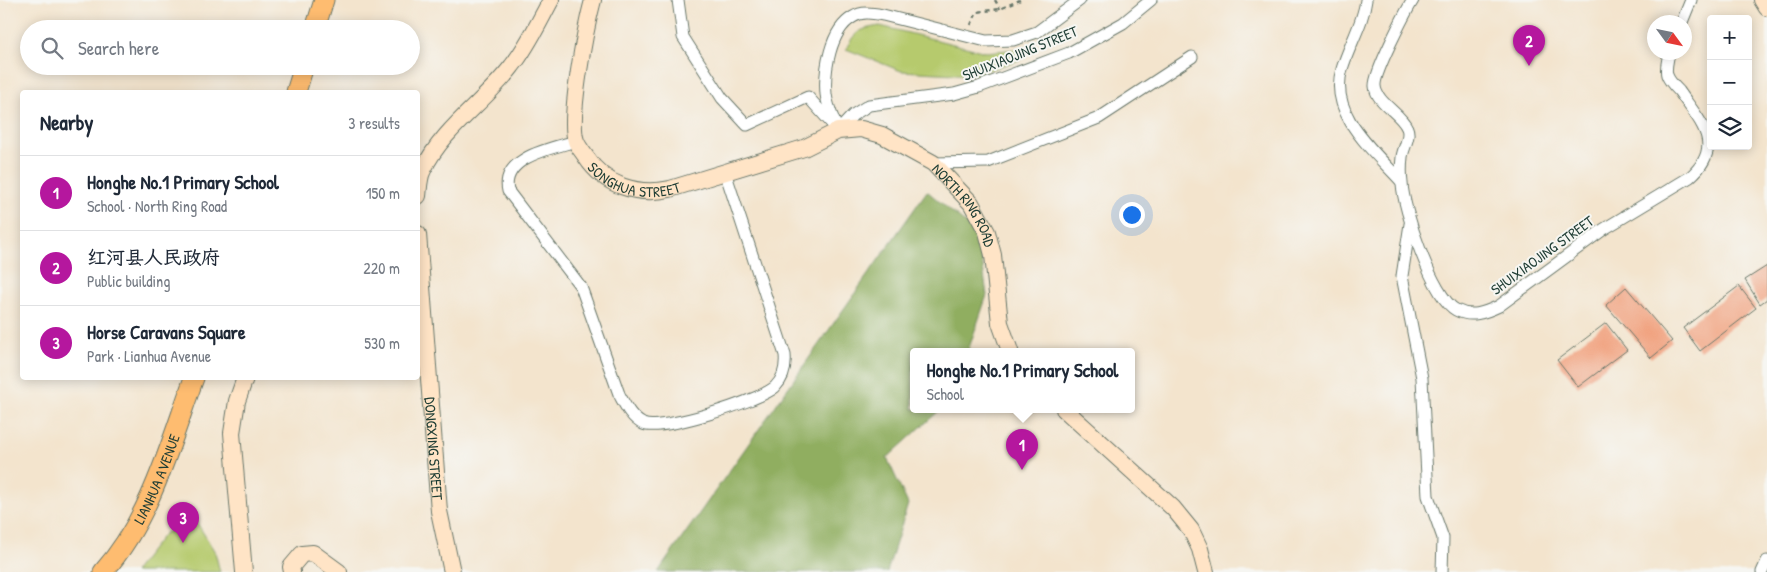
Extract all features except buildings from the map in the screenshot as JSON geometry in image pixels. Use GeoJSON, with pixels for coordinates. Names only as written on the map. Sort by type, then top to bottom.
{"type":"FeatureCollection","features":[{"type":"Feature","properties":{"kind":"main road"},"geometry":{"type":"LineString","coordinates":[[318,20],[324,0]]}},
{"type":"Feature","properties":{"kind":"main road"},"geometry":{"type":"LineString","coordinates":[[297,90],[301,75]]}},
{"type":"Feature","properties":{"kind":"main road","name":"LIANHUA AVENUE"},"geometry":{"type":"LineString","coordinates":[[103,572],[134,532],[163,465],[193,380]]}},
{"type":"Feature","properties":{"kind":"street"},"geometry":{"type":"LineString","coordinates":[[420,184],[422,171],[436,149],[471,108],[512,67],[551,0]]}},
{"type":"Feature","properties":{"kind":"street","name":"SONGHUA STREET"},"geometry":{"type":"LineString","coordinates":[[593,0],[575,105],[576,141],[592,165],[604,177],[620,186],[653,193],[670,189],[804,148],[838,131]]}},
{"type":"Feature","properties":{"kind":"street"},"geometry":{"type":"LineString","coordinates":[[678,0],[683,36],[722,98],[746,125],[808,97],[838,131]]}},
{"type":"Feature","properties":{"kind":"street"},"geometry":{"type":"LineString","coordinates":[[838,131],[826,96],[826,71],[835,37],[852,17],[866,12],[986,41],[1013,40],[1037,32],[1080,0]]}},
{"type":"Feature","properties":{"kind":"street","name":"SHUIXIAOJING STREET"},"geometry":{"type":"LineString","coordinates":[[838,131],[853,115],[869,104],[954,94],[979,87],[1069,53],[1123,23],[1151,0]]}},
{"type":"Feature","properties":{"kind":"street"},"geometry":{"type":"LineString","coordinates":[[1366,0],[1362,18],[1342,69],[1339,96],[1352,127],[1401,181]]}},
{"type":"Feature","properties":{"kind":"street","name":"SHUIXIAOJING STREET"},"geometry":{"type":"LineString","coordinates":[[1413,0],[1377,73],[1375,87],[1380,96],[1407,127],[1408,134],[1402,155],[1401,181],[1403,200],[1434,281],[1446,302],[1455,310],[1469,315],[1485,312],[1499,306],[1604,229],[1690,177],[1702,167],[1708,152],[1709,137],[1668,76],[1666,65],[1668,60]]}},
{"type":"Feature","properties":{"kind":"street"},"geometry":{"type":"LineString","coordinates":[[1685,15],[1691,0]]}},
{"type":"Feature","properties":{"kind":"street"},"geometry":{"type":"LineString","coordinates":[[1762,0],[1767,8]]}},
{"type":"Feature","properties":{"kind":"street"},"geometry":{"type":"LineString","coordinates":[[933,163],[988,162],[1100,118],[1192,57]]}},
{"type":"Feature","properties":{"kind":"street","name":"NORTH RING ROAD"},"geometry":{"type":"LineString","coordinates":[[838,131],[860,129],[882,135],[933,163],[971,203],[987,232],[993,255],[1000,323],[1009,348]]}},
{"type":"Feature","properties":{"kind":"street"},"geometry":{"type":"LineString","coordinates":[[576,141],[531,155],[520,162],[506,184],[508,191],[581,287],[620,394],[628,410],[635,419],[654,427],[734,407],[767,393],[776,386],[786,366],[725,172]]}},
{"type":"Feature","properties":{"kind":"street"},"geometry":{"type":"LineString","coordinates":[[1410,222],[1402,276],[1422,378],[1428,496],[1443,538],[1442,572]]}},
{"type":"Feature","properties":{"kind":"street","name":"DONGXING STREET"},"geometry":{"type":"LineString","coordinates":[[420,262],[438,511],[452,572]]}},
{"type":"Feature","properties":{"kind":"street"},"geometry":{"type":"LineString","coordinates":[[244,380],[232,433],[244,572]]}},
{"type":"Feature","properties":{"kind":"street"},"geometry":{"type":"LineString","coordinates":[[1068,413],[1173,508],[1191,530],[1197,542],[1206,572]]}},
{"type":"Feature","properties":{"kind":"street"},"geometry":{"type":"LineString","coordinates":[[292,572],[292,568],[302,554],[314,553],[339,572]]}},
{"type":"Feature","properties":{"kind":"street"},"geometry":{"type":"LineString","coordinates":[[1762,572],[1767,561]]}},
{"type":"Feature","properties":{"kind":"path"},"geometry":{"type":"LineString","coordinates":[[995,0],[1000,9]]}},
{"type":"Feature","properties":{"kind":"path"},"geometry":{"type":"LineString","coordinates":[[967,36],[977,12],[1000,9],[1020,0]]}},
{"type":"Feature","properties":{"kind":"green space"},"geometry":{"type":"Polygon","coordinates":[[[880,26],[986,52],[1018,49],[1021,56],[1020,60],[974,75],[901,71],[846,49],[852,38],[859,32],[880,26]]]}},
{"type":"Feature","properties":{"kind":"green space"},"geometry":{"type":"Polygon","coordinates":[[[927,191],[978,234],[987,295],[969,348],[910,348],[910,413],[937,413],[887,458],[908,504],[887,572],[658,572],[927,191]]]}},
{"type":"Feature","properties":{"kind":"green space"},"geometry":{"type":"Polygon","coordinates":[[[194,518],[215,552],[220,572],[134,572],[164,534],[194,518]]]}},
{"type":"Feature","properties":{"kind":"place","name":"红河县人民政府"},"geometry":{"type":"Point","coordinates":[1529,66]}},
{"type":"Feature","properties":{"kind":"place","name":"Honghe No.1 Primary School"},"geometry":{"type":"Point","coordinates":[1022,470]}},
{"type":"Feature","properties":{"kind":"place","name":"Horse Caravans Square"},"geometry":{"type":"Point","coordinates":[183,543]}}]}
